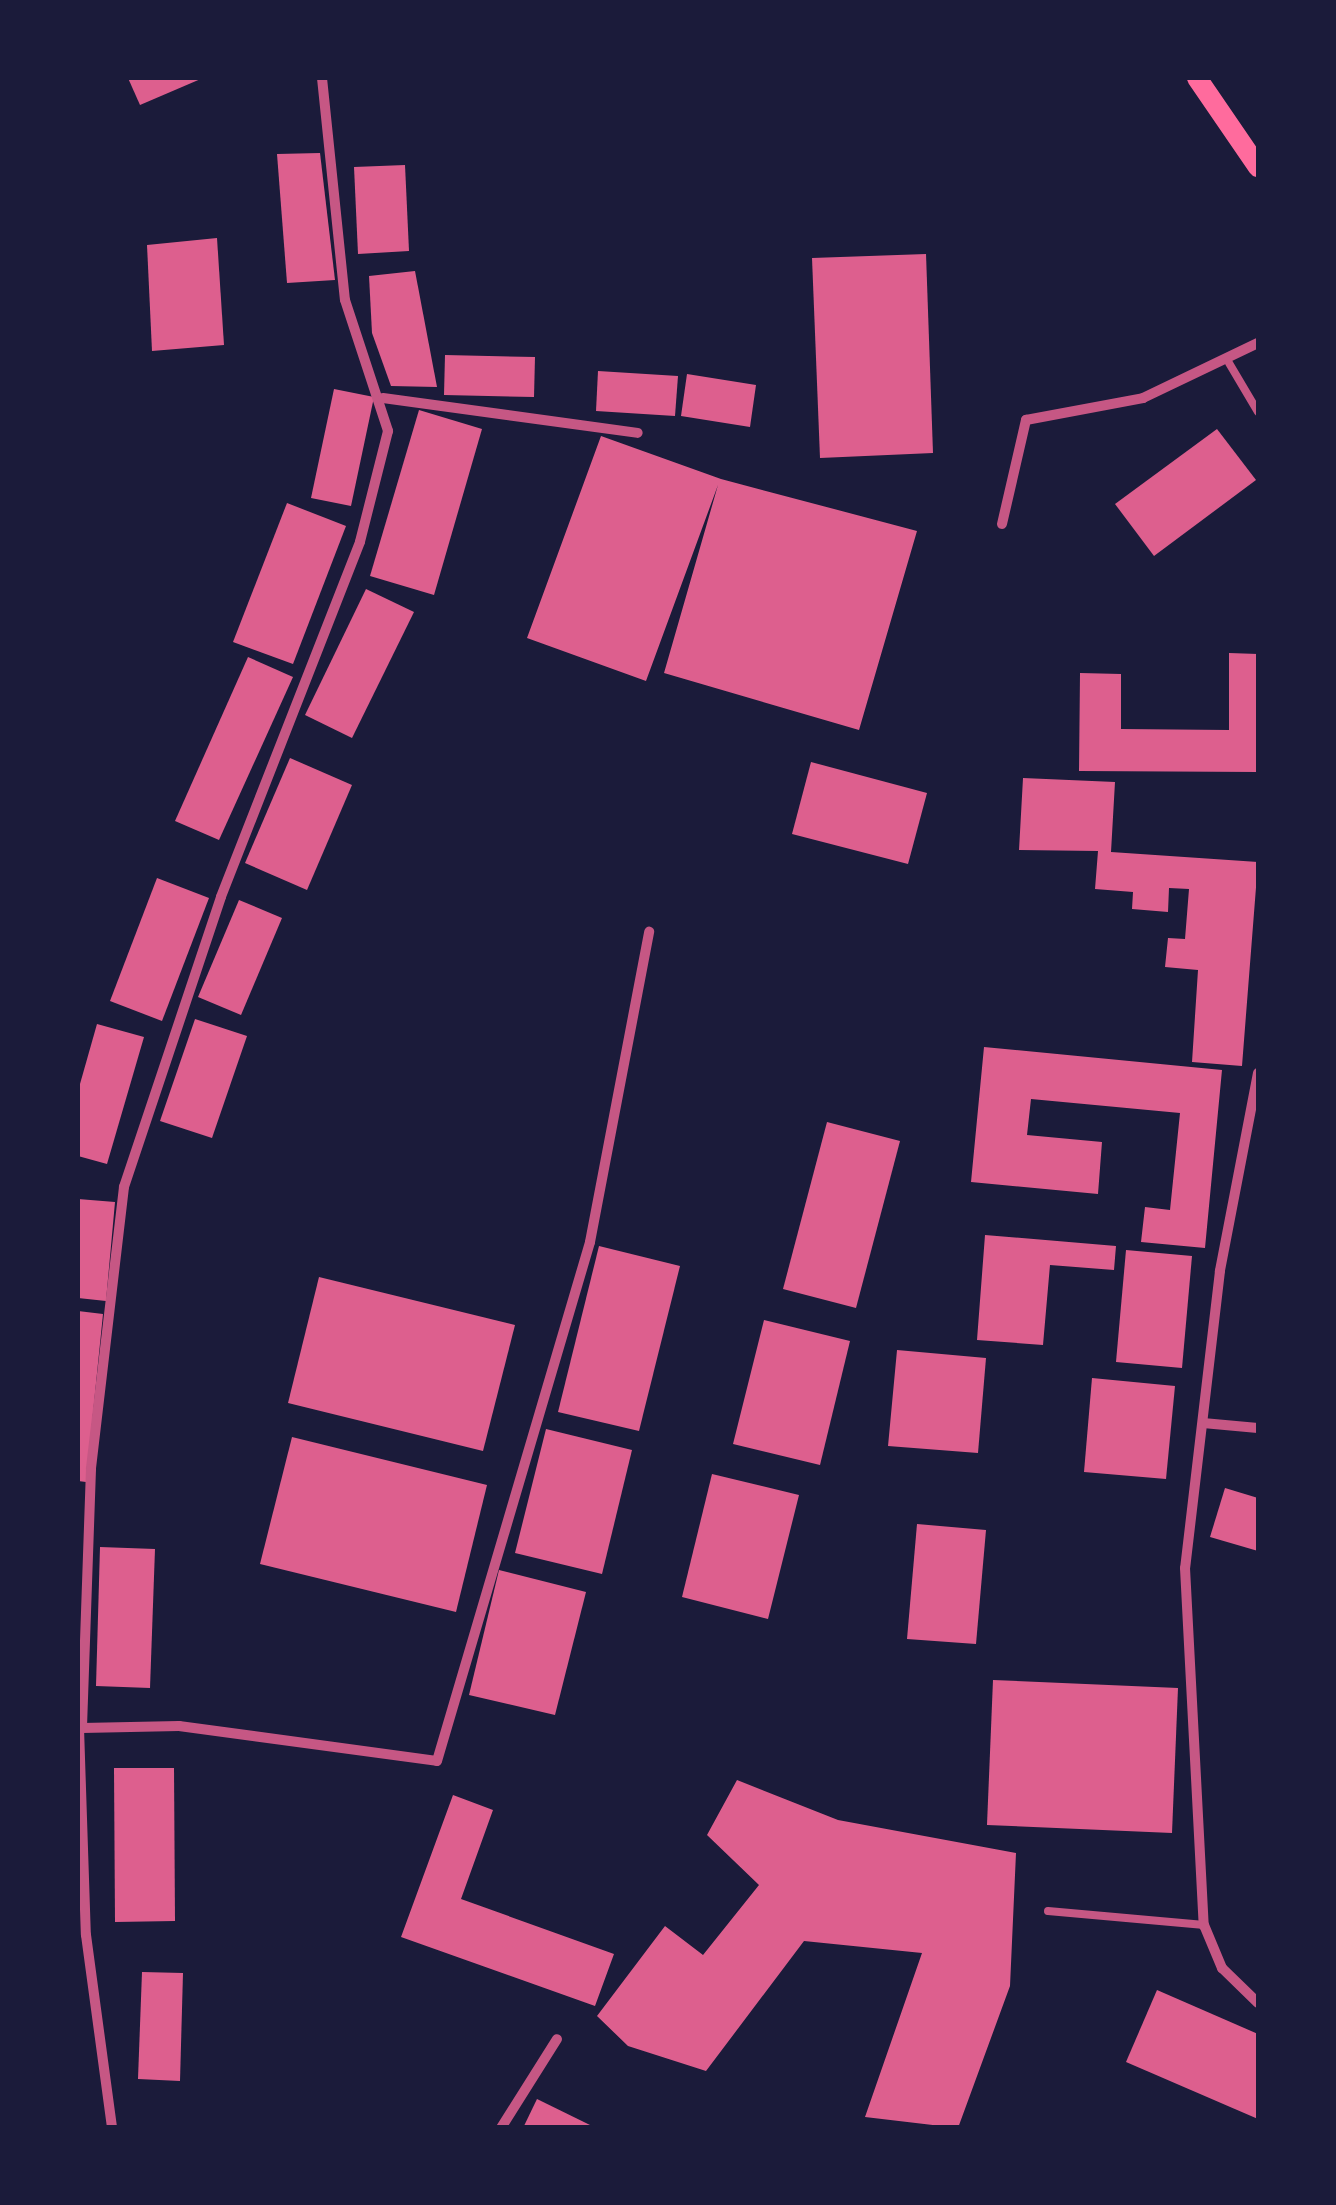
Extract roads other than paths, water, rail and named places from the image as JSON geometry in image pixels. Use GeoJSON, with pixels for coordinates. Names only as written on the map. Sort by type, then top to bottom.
{"type":"FeatureCollection","features":[{"type":"Feature","properties":{"kind":"main road"},"geometry":{"type":"LineString","coordinates":[[1197,78],[1258,167]]}},
{"type":"Feature","properties":{"kind":"street"},"geometry":{"type":"LineString","coordinates":[[112,2128],[86,1935],[80,1728],[91,1469],[124,1187],[221,897],[360,542],[388,431],[383,398],[358,352],[346,300],[322,78]]}},
{"type":"Feature","properties":{"kind":"street"},"geometry":{"type":"LineString","coordinates":[[1002,524],[1026,420],[1143,398],[1230,363],[1258,343]]}},
{"type":"Feature","properties":{"kind":"street"},"geometry":{"type":"LineString","coordinates":[[383,398],[638,433]]}},
{"type":"Feature","properties":{"kind":"street"},"geometry":{"type":"LineString","coordinates":[[80,1728],[196,1727],[436,1762],[590,1242],[649,932]]}},
{"type":"Feature","properties":{"kind":"street"},"geometry":{"type":"LineString","coordinates":[[1258,1073],[1220,1271],[1185,1568],[1204,1925],[1222,1968],[1258,2003]]}},
{"type":"Feature","properties":{"kind":"street"},"geometry":{"type":"LineString","coordinates":[[1203,1423],[1258,1428]]}},
{"type":"Feature","properties":{"kind":"street"},"geometry":{"type":"LineString","coordinates":[[501,2128],[556,2039]]}},
{"type":"Feature","properties":{"kind":"lane"},"geometry":{"type":"LineString","coordinates":[[1230,363],[1258,412]]}},
{"type":"Feature","properties":{"kind":"lane"},"geometry":{"type":"LineString","coordinates":[[1048,1911],[1204,1925]]}}]}
